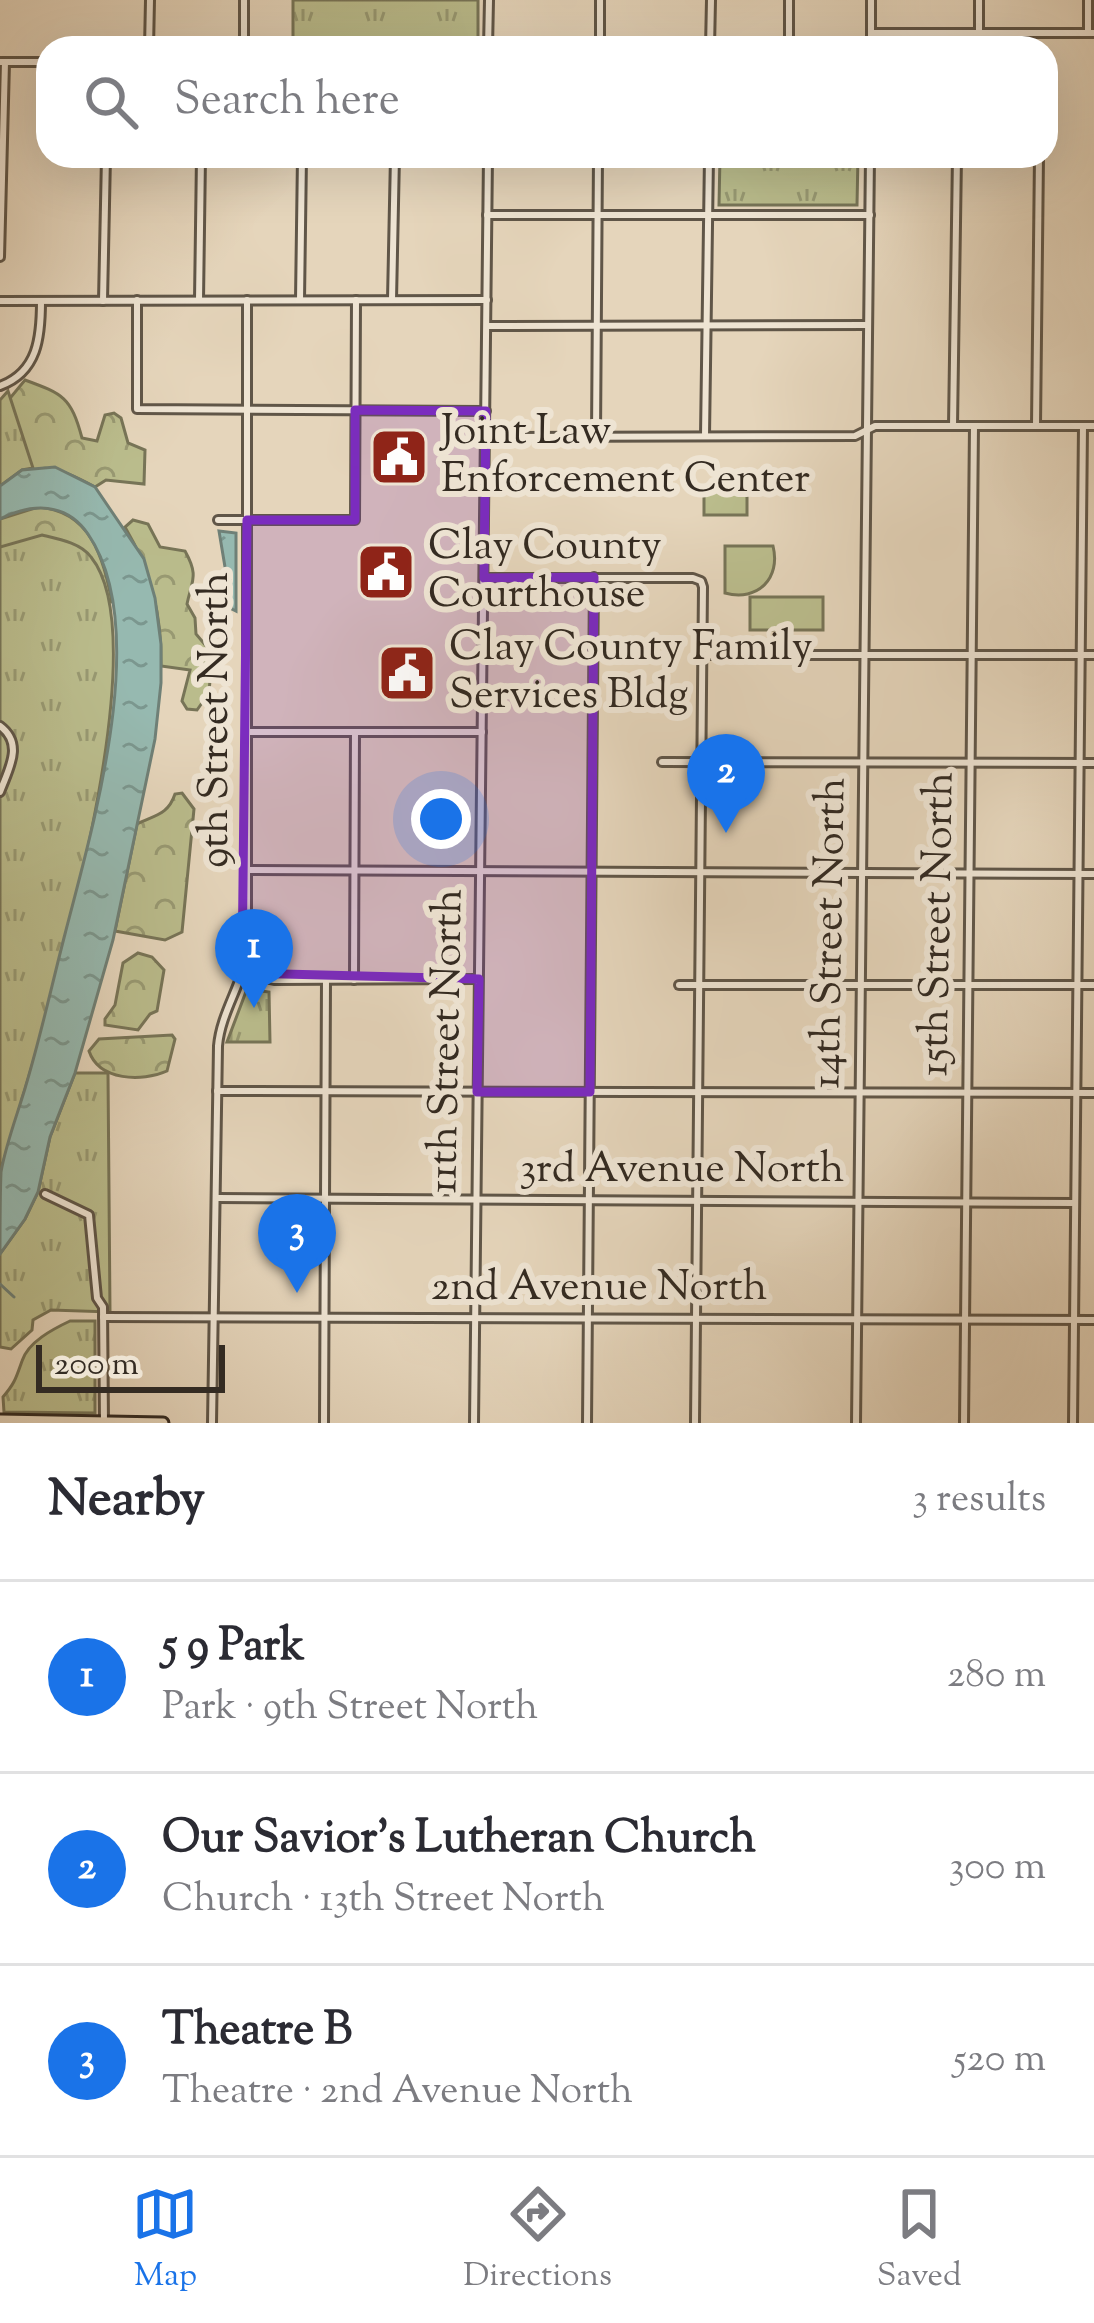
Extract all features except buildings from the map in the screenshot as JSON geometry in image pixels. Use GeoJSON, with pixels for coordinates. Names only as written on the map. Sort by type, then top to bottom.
{"type":"FeatureCollection","features":[{"type":"Feature","properties":{"kind":"main road"},"geometry":{"type":"LineString","coordinates":[[0,1420],[163,1423]]}},
{"type":"Feature","properties":{"kind":"street"},"geometry":{"type":"LineString","coordinates":[[149,36],[150,0]]}},
{"type":"Feature","properties":{"kind":"street"},"geometry":{"type":"LineString","coordinates":[[244,0],[244,36]]}},
{"type":"Feature","properties":{"kind":"street"},"geometry":{"type":"LineString","coordinates":[[488,36],[489,0]]}},
{"type":"Feature","properties":{"kind":"street"},"geometry":{"type":"LineString","coordinates":[[600,0],[600,36]]}},
{"type":"Feature","properties":{"kind":"street"},"geometry":{"type":"LineString","coordinates":[[710,36],[711,0]]}},
{"type":"Feature","properties":{"kind":"street"},"geometry":{"type":"LineString","coordinates":[[789,36],[790,0]]}},
{"type":"Feature","properties":{"kind":"street"},"geometry":{"type":"LineString","coordinates":[[871,0],[871,33],[936,36]]}},
{"type":"Feature","properties":{"kind":"street"},"geometry":{"type":"LineString","coordinates":[[979,0],[979,33]]}},
{"type":"Feature","properties":{"kind":"street"},"geometry":{"type":"LineString","coordinates":[[963,36],[1091,33],[1088,0]]}},
{"type":"Feature","properties":{"kind":"street"},"geometry":{"type":"LineString","coordinates":[[0,257],[2,62],[36,62]]}},
{"type":"Feature","properties":{"kind":"street"},"geometry":{"type":"LineString","coordinates":[[104,301],[106,168]]}},
{"type":"Feature","properties":{"kind":"street"},"geometry":{"type":"LineString","coordinates":[[199,300],[201,168]]}},
{"type":"Feature","properties":{"kind":"street"},"geometry":{"type":"LineString","coordinates":[[300,300],[302,168]]}},
{"type":"Feature","properties":{"kind":"street"},"geometry":{"type":"LineString","coordinates":[[392,300],[395,168]]}},
{"type":"Feature","properties":{"kind":"street","name":"11th Street North"},"geometry":{"type":"LineString","coordinates":[[473,1423],[488,168]]}},
{"type":"Feature","properties":{"kind":"street"},"geometry":{"type":"LineString","coordinates":[[596,436],[598,168]]}},
{"type":"Feature","properties":{"kind":"street"},"geometry":{"type":"LineString","coordinates":[[705,436],[709,168]]}},
{"type":"Feature","properties":{"kind":"street","name":"14th Street North"},"geometry":{"type":"LineString","coordinates":[[856,1423],[870,168]]}},
{"type":"Feature","properties":{"kind":"street"},"geometry":{"type":"LineString","coordinates":[[953,426],[956,168]]}},
{"type":"Feature","properties":{"kind":"street"},"geometry":{"type":"LineString","coordinates":[[1036,426],[1039,168]]}},
{"type":"Feature","properties":{"kind":"street"},"geometry":{"type":"LineString","coordinates":[[487,215],[870,215]]}},
{"type":"Feature","properties":{"kind":"street"},"geometry":{"type":"LineString","coordinates":[[0,301],[487,300]]}},
{"type":"Feature","properties":{"kind":"street"},"geometry":{"type":"LineString","coordinates":[[0,386],[18,380],[31,361],[38,345],[41,301]]}},
{"type":"Feature","properties":{"kind":"street"},"geometry":{"type":"LineString","coordinates":[[137,301],[137,409],[486,411]]}},
{"type":"Feature","properties":{"kind":"street","name":"9th Street North"},"geometry":{"type":"LineString","coordinates":[[212,1423],[219,1031],[247,950],[247,301]]}},
{"type":"Feature","properties":{"kind":"street"},"geometry":{"type":"LineString","coordinates":[[218,520],[355,520],[356,301]]}},
{"type":"Feature","properties":{"kind":"street"},"geometry":{"type":"LineString","coordinates":[[487,326],[868,325]]}},
{"type":"Feature","properties":{"kind":"street","name":"15th Street North"},"geometry":{"type":"LineString","coordinates":[[964,1423],[974,426]]}},
{"type":"Feature","properties":{"kind":"street"},"geometry":{"type":"LineString","coordinates":[[1073,1423],[1082,426]]}},
{"type":"Feature","properties":{"kind":"street"},"geometry":{"type":"LineString","coordinates":[[486,437],[855,436],[875,427],[1094,426]]}},
{"type":"Feature","properties":{"kind":"street"},"geometry":{"type":"LineString","coordinates":[[484,578],[701,581],[695,1423]]}},
{"type":"Feature","properties":{"kind":"street"},"geometry":{"type":"LineString","coordinates":[[586,1423],[594,578]]}},
{"type":"Feature","properties":{"kind":"street"},"geometry":{"type":"LineString","coordinates":[[702,655],[1094,655]]}},
{"type":"Feature","properties":{"kind":"street"},"geometry":{"type":"LineString","coordinates":[[0,726],[12,738],[14,755],[0,792]]}},
{"type":"Feature","properties":{"kind":"street"},"geometry":{"type":"LineString","coordinates":[[247,732],[482,732]]}},
{"type":"Feature","properties":{"kind":"street"},"geometry":{"type":"LineString","coordinates":[[354,980],[355,732]]}},
{"type":"Feature","properties":{"kind":"street"},"geometry":{"type":"LineString","coordinates":[[662,762],[1094,763]]}},
{"type":"Feature","properties":{"kind":"street"},"geometry":{"type":"LineString","coordinates":[[247,870],[1094,874]]}},
{"type":"Feature","properties":{"kind":"street"},"geometry":{"type":"LineString","coordinates":[[242,973],[264,980],[479,980]]}},
{"type":"Feature","properties":{"kind":"street"},"geometry":{"type":"LineString","coordinates":[[324,1423],[326,980]]}},
{"type":"Feature","properties":{"kind":"street"},"geometry":{"type":"LineString","coordinates":[[679,985],[1094,985]]}},
{"type":"Feature","properties":{"kind":"street"},"geometry":{"type":"LineString","coordinates":[[218,1091],[1094,1094]]}},
{"type":"Feature","properties":{"kind":"street"},"geometry":{"type":"LineString","coordinates":[[45,1194],[89,1215],[103,1317],[104,1423]]}},
{"type":"Feature","properties":{"kind":"street","name":"3rd Avenue North"},"geometry":{"type":"LineString","coordinates":[[217,1198],[1075,1203]]}},
{"type":"Feature","properties":{"kind":"street","name":"2nd Avenue North"},"geometry":{"type":"LineString","coordinates":[[103,1317],[1094,1320]]}},
{"type":"Feature","properties":{"kind":"highlighted area"},"geometry":{"type":"Polygon","coordinates":[[[355,410],[486,411],[484,578],[594,577],[590,1092],[477,1092],[479,979],[242,973],[247,520],[355,520],[355,410]]]}},
{"type":"Feature","properties":{"kind":"green space"},"geometry":{"type":"Polygon","coordinates":[[[293,0],[478,0],[478,36],[293,36],[293,0]]]}},
{"type":"Feature","properties":{"kind":"green space"},"geometry":{"type":"Polygon","coordinates":[[[720,168],[858,168],[857,205],[719,205],[720,168]]]}},
{"type":"Feature","properties":{"kind":"green space"},"geometry":{"type":"Polygon","coordinates":[[[25,380],[64,399],[82,438],[97,441],[105,415],[114,413],[121,418],[128,443],[145,450],[144,484],[106,480],[95,487],[48,469],[0,486],[6,403],[25,380]]]}},
{"type":"Feature","properties":{"kind":"green space"},"geometry":{"type":"Polygon","coordinates":[[[8,391],[33,468],[0,486],[0,400],[8,391]]]}},
{"type":"Feature","properties":{"kind":"green space"},"geometry":{"type":"Polygon","coordinates":[[[704,491],[747,491],[747,515],[704,515],[704,491]]]}},
{"type":"Feature","properties":{"kind":"green space"},"geometry":{"type":"Polygon","coordinates":[[[38,507],[71,517],[92,539],[112,602],[0,552],[0,519],[38,507]]]}},
{"type":"Feature","properties":{"kind":"green space"},"geometry":{"type":"Polygon","coordinates":[[[133,520],[148,524],[160,547],[185,551],[192,566],[187,604],[195,618],[196,634],[212,653],[209,693],[197,710],[187,709],[182,701],[190,670],[161,666],[153,594],[125,527],[133,520]]]}},
{"type":"Feature","properties":{"kind":"green space"},"geometry":{"type":"Polygon","coordinates":[[[42,535],[76,545],[91,557],[110,605],[113,676],[104,762],[86,857],[0,1173],[0,547],[42,535]]]}},
{"type":"Feature","properties":{"kind":"green space"},"geometry":{"type":"Polygon","coordinates":[[[725,546],[773,546],[774,568],[757,591],[725,593],[725,546]]]}},
{"type":"Feature","properties":{"kind":"green space"},"geometry":{"type":"Polygon","coordinates":[[[750,597],[823,597],[823,630],[750,630],[750,597]]]}},
{"type":"Feature","properties":{"kind":"green space"},"geometry":{"type":"Polygon","coordinates":[[[182,793],[194,809],[182,932],[165,940],[115,931],[137,824],[160,814],[175,794],[182,793]]]}},
{"type":"Feature","properties":{"kind":"green space"},"geometry":{"type":"Polygon","coordinates":[[[138,953],[152,957],[164,970],[157,1011],[138,1030],[105,1025],[115,1005],[123,963],[138,953]]]}},
{"type":"Feature","properties":{"kind":"green space"},"geometry":{"type":"Polygon","coordinates":[[[247,989],[269,992],[270,1042],[227,1042],[247,989]]]}},
{"type":"Feature","properties":{"kind":"green space"},"geometry":{"type":"Polygon","coordinates":[[[172,1035],[167,1071],[146,1077],[111,1073],[89,1051],[99,1039],[172,1035]]]}},
{"type":"Feature","properties":{"kind":"green space"},"geometry":{"type":"Polygon","coordinates":[[[75,1073],[108,1073],[110,1312],[51,1310],[33,1320],[32,1330],[11,1349],[0,1347],[0,1254],[38,1192],[50,1137],[75,1073]]]}},
{"type":"Feature","properties":{"kind":"green space"},"geometry":{"type":"Polygon","coordinates":[[[70,1321],[95,1321],[95,1413],[4,1412],[3,1397],[25,1354],[70,1321]]]}},
{"type":"Feature","properties":{"kind":"water"},"geometry":{"type":"Polygon","coordinates":[[[55,467],[95,487],[144,559],[155,598],[161,683],[155,739],[113,940],[75,1073],[50,1137],[38,1192],[0,1254],[3,1161],[89,842],[111,731],[116,675],[115,622],[107,574],[88,534],[69,516],[48,508],[0,519],[0,486],[22,470],[55,467]]]}},
{"type":"Feature","properties":{"kind":"water"},"geometry":{"type":"Polygon","coordinates":[[[219,531],[236,533],[236,611],[232,609],[219,531]]]}},
{"type":"Feature","properties":{"kind":"waterway"},"geometry":{"type":"LineString","coordinates":[[0,1284],[14,1297]]}},
{"type":"Feature","properties":{"kind":"place","name":"Joint Law Enforcement Center"},"geometry":{"type":"Point","coordinates":[399,457]}},
{"type":"Feature","properties":{"kind":"place","name":"Clay County Courthouse"},"geometry":{"type":"Point","coordinates":[386,572]}},
{"type":"Feature","properties":{"kind":"place","name":"Clay County Family Services Bldg"},"geometry":{"type":"Point","coordinates":[407,673]}},
{"type":"Feature","properties":{"kind":"place","name":"Our Savior's Lutheran Church"},"geometry":{"type":"Point","coordinates":[726,833]}},
{"type":"Feature","properties":{"kind":"place","name":"5 9 Park"},"geometry":{"type":"Point","coordinates":[254,1008]}},
{"type":"Feature","properties":{"kind":"place","name":"Theatre B"},"geometry":{"type":"Point","coordinates":[297,1293]}}]}
